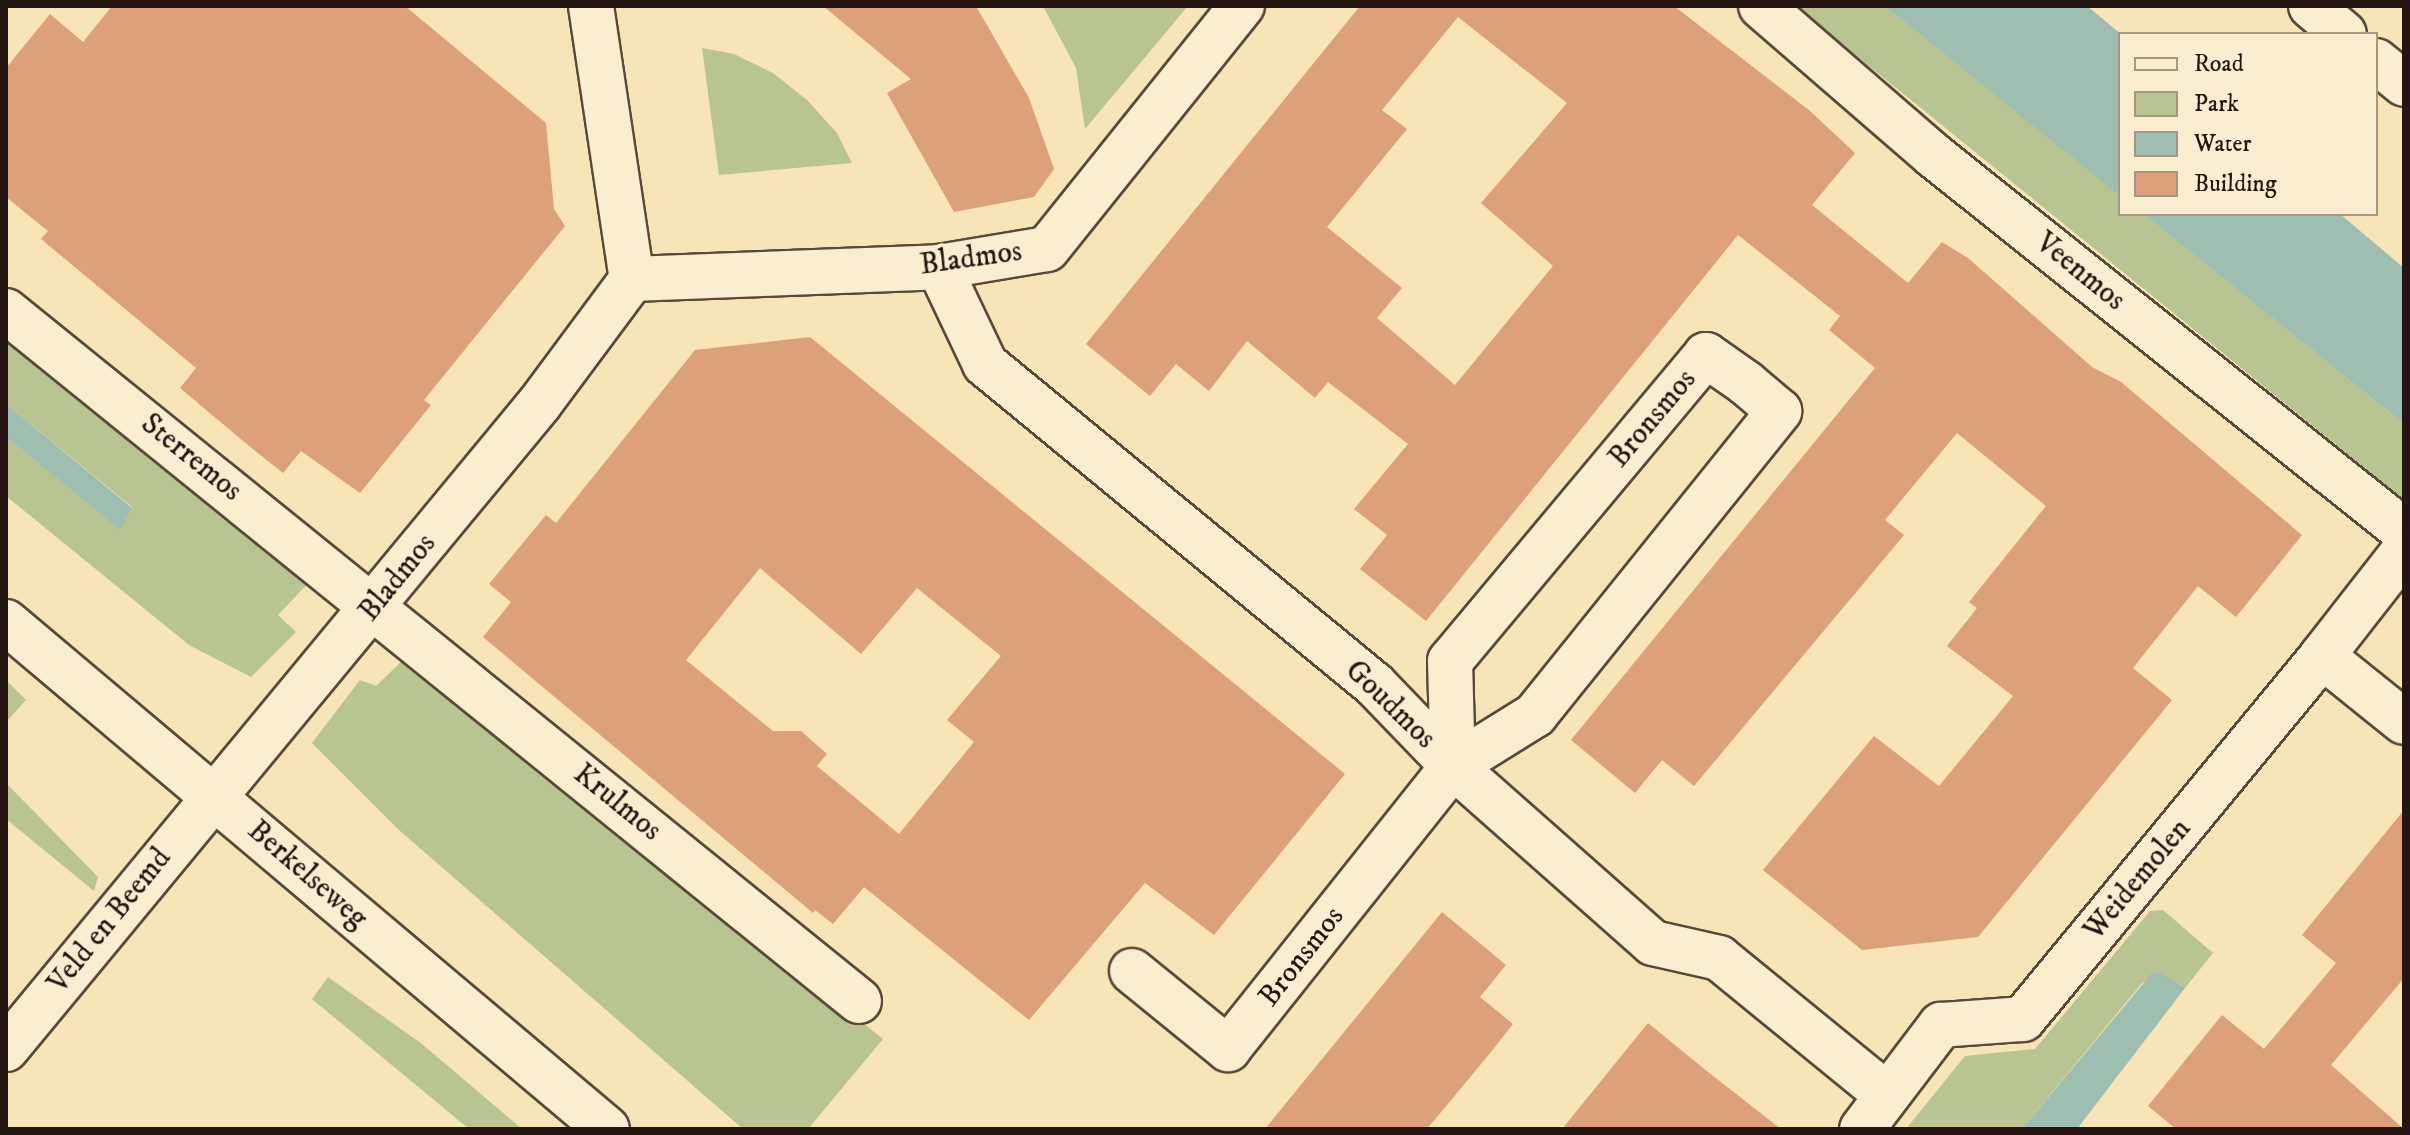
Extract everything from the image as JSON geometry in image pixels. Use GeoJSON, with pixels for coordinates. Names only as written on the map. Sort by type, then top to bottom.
{"type":"FeatureCollection","features":[{"type":"Feature","properties":{"kind":"street"},"geometry":{"type":"LineString","coordinates":[[591,6],[632,279]]}},
{"type":"Feature","properties":{"kind":"street","name":"Bladmos"},"geometry":{"type":"LineString","coordinates":[[215,794],[540,403],[632,279],[939,267],[1047,249],[1242,6]]}},
{"type":"Feature","properties":{"kind":"street","name":"Veenmos"},"geometry":{"type":"LineString","coordinates":[[1761,6],[1933,155],[2404,531]]}},
{"type":"Feature","properties":{"kind":"street"},"geometry":{"type":"LineString","coordinates":[[2311,6],[2342,32]]}},
{"type":"Feature","properties":{"kind":"street"},"geometry":{"type":"LineString","coordinates":[[2378,63],[2404,84]]}},
{"type":"Feature","properties":{"kind":"street","name":"Goudmos"},"geometry":{"type":"LineString","coordinates":[[939,267],[985,364],[1375,685],[1453,766],[1653,943],[1719,958],[1886,1094]]}},
{"type":"Feature","properties":{"kind":"street","name":"Sterremos"},"geometry":{"type":"LineString","coordinates":[[6,311],[375,605]]}},
{"type":"Feature","properties":{"kind":"street","name":"Bronsmos"},"geometry":{"type":"LineString","coordinates":[[1132,971],[1228,1049],[1453,766],[1535,715],[1779,411],[1706,355],[1450,661],[1453,766]]}},
{"type":"Feature","properties":{"kind":"street"},"geometry":{"type":"LineString","coordinates":[[2404,551],[2322,656],[2404,722]]}},
{"type":"Feature","properties":{"kind":"street","name":"Krulmos"},"geometry":{"type":"LineString","coordinates":[[375,605],[859,1001]]}},
{"type":"Feature","properties":{"kind":"street","name":"Berkelseweg"},"geometry":{"type":"LineString","coordinates":[[6,622],[215,794],[607,1129]]}},
{"type":"Feature","properties":{"kind":"street","name":"Weidemolen"},"geometry":{"type":"LineString","coordinates":[[1862,1129],[1941,1025],[2023,1019],[2322,656]]}},
{"type":"Feature","properties":{"kind":"street","name":"Veld en Beemd"},"geometry":{"type":"LineString","coordinates":[[6,1049],[215,794]]}},
{"type":"Feature","properties":{"kind":"green space"},"geometry":{"type":"Polygon","coordinates":[[[1043,6],[1188,6],[1085,129],[1076,68],[1043,6]]]}},
{"type":"Feature","properties":{"kind":"green space"},"geometry":{"type":"Polygon","coordinates":[[[1795,6],[1885,6],[2118,193],[2118,216],[2145,216],[2404,424],[2404,500],[1795,6]]]}},
{"type":"Feature","properties":{"kind":"green space"},"geometry":{"type":"Polygon","coordinates":[[[702,48],[734,54],[773,73],[807,100],[837,133],[852,163],[719,175],[702,48]]]}},
{"type":"Feature","properties":{"kind":"green space"},"geometry":{"type":"Polygon","coordinates":[[[6,326],[315,576],[278,615],[296,632],[251,677],[189,645],[6,496],[6,437],[119,529],[132,507],[6,404],[6,326]]]}},
{"type":"Feature","properties":{"kind":"green space"},"geometry":{"type":"Polygon","coordinates":[[[406,657],[883,1039],[808,1129],[743,1129],[399,830],[312,743],[360,680],[376,686],[406,657]]]}},
{"type":"Feature","properties":{"kind":"green space"},"geometry":{"type":"Polygon","coordinates":[[[6,680],[26,700],[6,722],[6,680]]]}},
{"type":"Feature","properties":{"kind":"green space"},"geometry":{"type":"Polygon","coordinates":[[[6,783],[98,877],[94,891],[6,819],[6,783]]]}},
{"type":"Feature","properties":{"kind":"green space"},"geometry":{"type":"Polygon","coordinates":[[[2163,910],[2213,953],[2185,988],[2162,973],[2142,983],[2022,1129],[1906,1129],[1965,1056],[2035,1049],[2150,911],[2163,910]]]}},
{"type":"Feature","properties":{"kind":"green space"},"geometry":{"type":"Polygon","coordinates":[[[328,977],[422,1044],[522,1129],[469,1129],[312,999],[328,977]]]}},
{"type":"Feature","properties":{"kind":"water"},"geometry":{"type":"Polygon","coordinates":[[[1885,6],[2087,6],[2119,32],[2118,194],[1885,6]]]}},
{"type":"Feature","properties":{"kind":"water"},"geometry":{"type":"Polygon","coordinates":[[[2145,216],[2342,216],[2404,268],[2404,424],[2145,216]]]}},
{"type":"Feature","properties":{"kind":"water"},"geometry":{"type":"Polygon","coordinates":[[[6,404],[132,508],[120,530],[6,437],[6,404]]]}},
{"type":"Feature","properties":{"kind":"water"},"geometry":{"type":"Polygon","coordinates":[[[2152,973],[2162,973],[2185,988],[2077,1129],[2022,1129],[2152,973]]]}},
{"type":"Feature","properties":{"kind":"building"},"geometry":{"type":"Polygon","coordinates":[[[112,6],[405,6],[546,123],[554,209],[565,226],[424,400],[431,405],[360,493],[301,451],[283,473],[249,446],[180,388],[196,368],[41,239],[48,231],[6,197],[6,68],[50,14],[83,42],[112,6]]]}},
{"type":"Feature","properties":{"kind":"building"},"geometry":{"type":"Polygon","coordinates":[[[823,6],[976,6],[1029,98],[1054,169],[1034,197],[954,212],[887,93],[911,79],[823,6]]]}},
{"type":"Feature","properties":{"kind":"building"},"geometry":{"type":"Polygon","coordinates":[[[1360,6],[1674,6],[1810,111],[1855,153],[1812,205],[1908,283],[1942,242],[1968,258],[2092,367],[2121,382],[2302,535],[2236,617],[2198,586],[2133,668],[2172,700],[1978,937],[1862,950],[1763,870],[1874,736],[1939,786],[2013,696],[1947,646],[1977,608],[1969,602],[2046,506],[1957,433],[1885,520],[1904,535],[1694,786],[1662,760],[1635,793],[1571,740],[1875,368],[1829,330],[1840,316],[1738,235],[1426,621],[1360,569],[1387,535],[1354,509],[1408,444],[1328,382],[1315,398],[1247,341],[1209,391],[1176,364],[1150,396],[1086,344],[1360,6]],[[1458,17],[1382,110],[1407,129],[1327,227],[1402,288],[1377,318],[1455,385],[1553,266],[1481,203],[1567,103],[1458,17]]]}},
{"type":"Feature","properties":{"kind":"building"},"geometry":{"type":"Polygon","coordinates":[[[810,337],[1345,774],[1214,935],[1145,883],[1029,1020],[864,887],[833,924],[815,910],[813,913],[483,637],[511,602],[489,584],[546,515],[556,523],[695,350],[810,337]],[[760,568],[686,660],[773,731],[801,731],[827,754],[817,766],[899,834],[974,742],[947,720],[1001,656],[917,588],[861,654],[760,568]]]}},
{"type":"Feature","properties":{"kind":"building"},"geometry":{"type":"Polygon","coordinates":[[[2404,810],[2404,978],[2331,1065],[2404,1129],[2176,1129],[2148,1106],[2222,1015],[2264,1049],[2336,963],[2302,935],[2404,810]]]}},
{"type":"Feature","properties":{"kind":"building"},"geometry":{"type":"Polygon","coordinates":[[[1442,912],[1506,965],[1480,997],[1513,1024],[1491,1052],[1427,1129],[1265,1129],[1442,912]]]}},
{"type":"Feature","properties":{"kind":"building"},"geometry":{"type":"Polygon","coordinates":[[[1648,1023],[1708,1072],[1781,1129],[1562,1129],[1648,1023]]]}}]}
